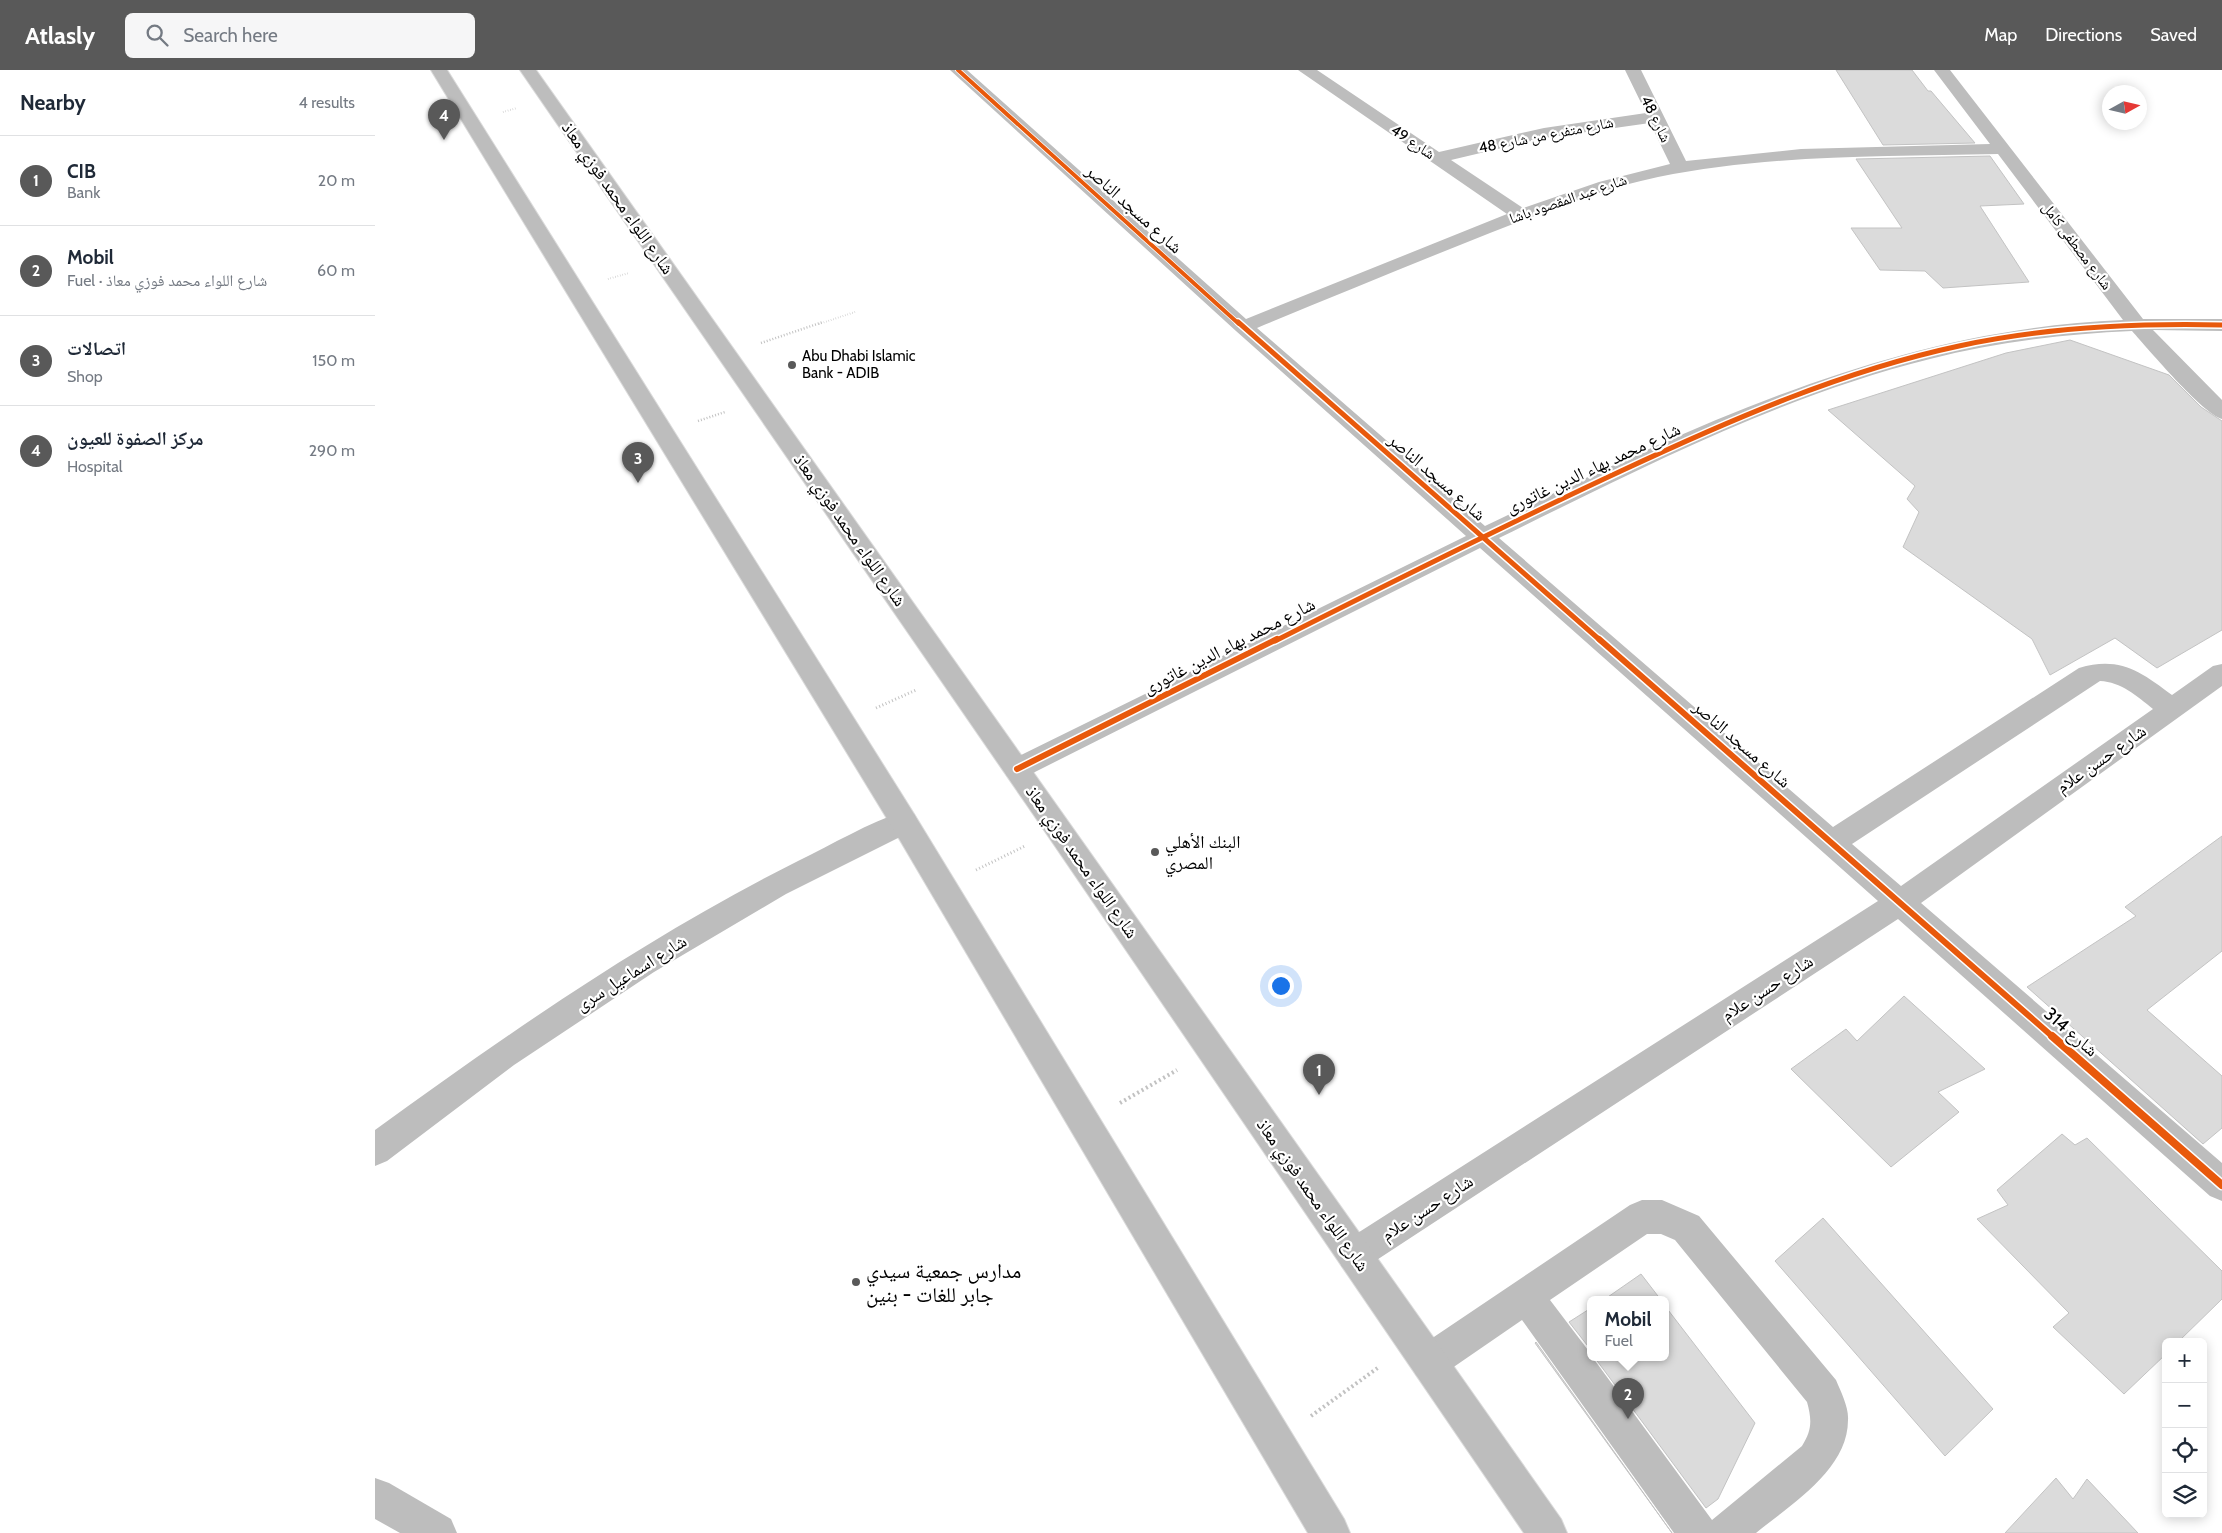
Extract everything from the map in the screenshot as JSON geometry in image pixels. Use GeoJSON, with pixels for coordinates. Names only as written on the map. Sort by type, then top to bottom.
{"type":"FeatureCollection","features":[{"type":"Feature","properties":{"kind":"street","name":"شارع اللواء محمد فوزي معاذ"},"geometry":{"type":"LineString","coordinates":[[528,70],[1017,769],[1547,1533]]}},
{"type":"Feature","properties":{"kind":"street","name":"شارع مسجد الناصر"},"geometry":{"type":"LineString","coordinates":[[958,70],[1243,327],[1900,902]]}},
{"type":"Feature","properties":{"kind":"street","name":"شارع 49"},"geometry":{"type":"LineString","coordinates":[[1306,70],[1521,215]]}},
{"type":"Feature","properties":{"kind":"street","name":"شارع 48"},"geometry":{"type":"LineString","coordinates":[[1633,70],[1680,168]]}},
{"type":"Feature","properties":{"kind":"street","name":"شارع مصطفى كامل"},"geometry":{"type":"LineString","coordinates":[[1942,70],[2138,326],[2191,384],[2222,412]]}},
{"type":"Feature","properties":{"kind":"street"},"geometry":{"type":"LineString","coordinates":[[443,72],[575,290],[943,886],[1331,1533]]}},
{"type":"Feature","properties":{"kind":"street","name":"شارع متفرع من شارع 48"},"geometry":{"type":"LineString","coordinates":[[1436,158],[1544,133],[1656,117]]}},
{"type":"Feature","properties":{"kind":"street","name":"شارع عبد المقصود باشا"},"geometry":{"type":"LineString","coordinates":[[1243,327],[1351,281],[1604,185],[1680,168],[1774,156],[2002,149]]}},
{"type":"Feature","properties":{"kind":"street","name":"شارع محمد بهاء الدين غاتورى"},"geometry":{"type":"LineString","coordinates":[[1017,769],[1483,537],[1737,419],[1863,371],[1928,353],[1995,340],[2065,330],[2138,326],[2222,325]]}},
{"type":"Feature","properties":{"kind":"street"},"geometry":{"type":"LineString","coordinates":[[1831,843],[2096,671],[2118,673],[2129,678],[2172,709]]}},
{"type":"Feature","properties":{"kind":"street","name":"شارع حسن علام"},"geometry":{"type":"LineString","coordinates":[[1355,1255],[1900,902],[2222,673]]}},
{"type":"Feature","properties":{"kind":"street","name":"شارع اسماعيل سرى"},"geometry":{"type":"LineString","coordinates":[[375,1150],[503,1055],[643,963],[776,886],[904,822]]}},
{"type":"Feature","properties":{"kind":"street","name":"شارع 314"},"geometry":{"type":"LineString","coordinates":[[1900,902],[2222,1185]]}},
{"type":"Feature","properties":{"kind":"street"},"geometry":{"type":"LineString","coordinates":[[1422,1352],[1525,1295],[1642,1217],[1662,1217],[1687,1228],[1823,1393],[1830,1419],[1827,1441],[1815,1459],[1726,1533]]}},
{"type":"Feature","properties":{"kind":"street"},"geometry":{"type":"LineString","coordinates":[[1525,1295],[1699,1533]]}},
{"type":"Feature","properties":{"kind":"street"},"geometry":{"type":"LineString","coordinates":[[375,1497],[437,1533]]}},
{"type":"Feature","properties":{"kind":"path"},"geometry":{"type":"LineString","coordinates":[[471,120],[549,100]]}},
{"type":"Feature","properties":{"kind":"path"},"geometry":{"type":"LineString","coordinates":[[575,290],[663,263]]}},
{"type":"Feature","properties":{"kind":"path"},"geometry":{"type":"LineString","coordinates":[[725,354],[855,312]]}},
{"type":"Feature","properties":{"kind":"path"},"geometry":{"type":"LineString","coordinates":[[664,433],[759,400]]}},
{"type":"Feature","properties":{"kind":"path"},"geometry":{"type":"LineString","coordinates":[[843,722],[951,675]]}},
{"type":"Feature","properties":{"kind":"path"},"geometry":{"type":"LineString","coordinates":[[943,886],[1059,830]]}},
{"type":"Feature","properties":{"kind":"path"},"geometry":{"type":"LineString","coordinates":[[1085,1124],[1212,1050]]}},
{"type":"Feature","properties":{"kind":"path"},"geometry":{"type":"LineString","coordinates":[[1275,1442],[1422,1352]]}},
{"type":"Feature","properties":{"kind":"building"},"geometry":{"type":"Polygon","coordinates":[[[1836,70],[1912,70],[1928,91],[1931,91],[1975,143],[1883,145],[1836,70]]]}},
{"type":"Feature","properties":{"kind":"building"},"geometry":{"type":"Polygon","coordinates":[[[1990,156],[2024,204],[1980,206],[2029,282],[1943,288],[1925,271],[1880,270],[1851,228],[1902,228],[1856,159],[1990,156]]]}},
{"type":"Feature","properties":{"kind":"building"},"geometry":{"type":"Polygon","coordinates":[[[2070,340],[2169,375],[2201,407],[2222,421],[2222,630],[2157,668],[2115,638],[2050,675],[2032,639],[1903,547],[1919,512],[1907,499],[1915,486],[1828,410],[2006,353],[2070,340]]]}},
{"type":"Feature","properties":{"kind":"building"},"geometry":{"type":"Polygon","coordinates":[[[2222,836],[2222,951],[2147,1010],[2222,1076],[2222,1128],[2203,1144],[2027,987],[2136,916],[2125,907],[2222,836]]]}},
{"type":"Feature","properties":{"kind":"building"},"geometry":{"type":"Polygon","coordinates":[[[1904,996],[1985,1069],[1938,1092],[1959,1112],[1891,1167],[1791,1069],[1846,1029],[1857,1041],[1904,996]]]}},
{"type":"Feature","properties":{"kind":"building"},"geometry":{"type":"Polygon","coordinates":[[[2062,1134],[2075,1145],[2087,1138],[2222,1271],[2222,1299],[2182,1338],[2162,1338],[2162,1358],[2124,1394],[2053,1327],[2069,1313],[1977,1219],[2008,1205],[1997,1190],[2062,1134]]]}},
{"type":"Feature","properties":{"kind":"building"},"geometry":{"type":"Polygon","coordinates":[[[1823,1218],[1993,1409],[1945,1456],[1775,1261],[1823,1218]]]}},
{"type":"Feature","properties":{"kind":"building"},"geometry":{"type":"Polygon","coordinates":[[[1641,1274],[1658,1296],[1609,1296],[1641,1274]]]}},
{"type":"Feature","properties":{"kind":"building"},"geometry":{"type":"Polygon","coordinates":[[[1587,1311],[1587,1345],[1569,1322],[1587,1311]]]}},
{"type":"Feature","properties":{"kind":"building"},"geometry":{"type":"Polygon","coordinates":[[[1669,1311],[1755,1423],[1718,1499],[1706,1508],[1597,1361],[1669,1361],[1669,1311]]]}},
{"type":"Feature","properties":{"kind":"building"},"geometry":{"type":"Polygon","coordinates":[[[1536,1342],[1672,1533],[1535,1343],[1536,1342]]]}},
{"type":"Feature","properties":{"kind":"building"},"geometry":{"type":"Polygon","coordinates":[[[2056,1478],[2073,1499],[2087,1479],[2138,1533],[2005,1533],[2056,1478]]]}},
{"type":"Feature","properties":{"kind":"cycle path"},"geometry":{"type":"LineString","coordinates":[[958,70],[1243,327],[2222,1185]]}},
{"type":"Feature","properties":{"kind":"cycle path"},"geometry":{"type":"LineString","coordinates":[[1017,769],[1454,551],[1608,477],[1763,408],[1803,393],[1924,354],[1997,339],[2034,333],[2110,326],[2148,324],[2222,325]]}},
{"type":"Feature","properties":{"kind":"place","name":"مركز الصفوة للعيون"},"geometry":{"type":"Point","coordinates":[444,140]}},
{"type":"Feature","properties":{"kind":"place","name":"Abu Dhabi Islamic Bank - ADIB"},"geometry":{"type":"Point","coordinates":[792,365]}},
{"type":"Feature","properties":{"kind":"place","name":"اتصالات"},"geometry":{"type":"Point","coordinates":[638,483]}},
{"type":"Feature","properties":{"kind":"place","name":"البنك الأهلي المصري"},"geometry":{"type":"Point","coordinates":[1155,852]}},
{"type":"Feature","properties":{"kind":"place","name":"CIB"},"geometry":{"type":"Point","coordinates":[1319,1095]}},
{"type":"Feature","properties":{"kind":"place","name":"مدارس جمعية سيدي جابر للغات - بنين"},"geometry":{"type":"Point","coordinates":[856,1282]}},
{"type":"Feature","properties":{"kind":"place","name":"Mobil"},"geometry":{"type":"Point","coordinates":[1628,1419]}}]}
